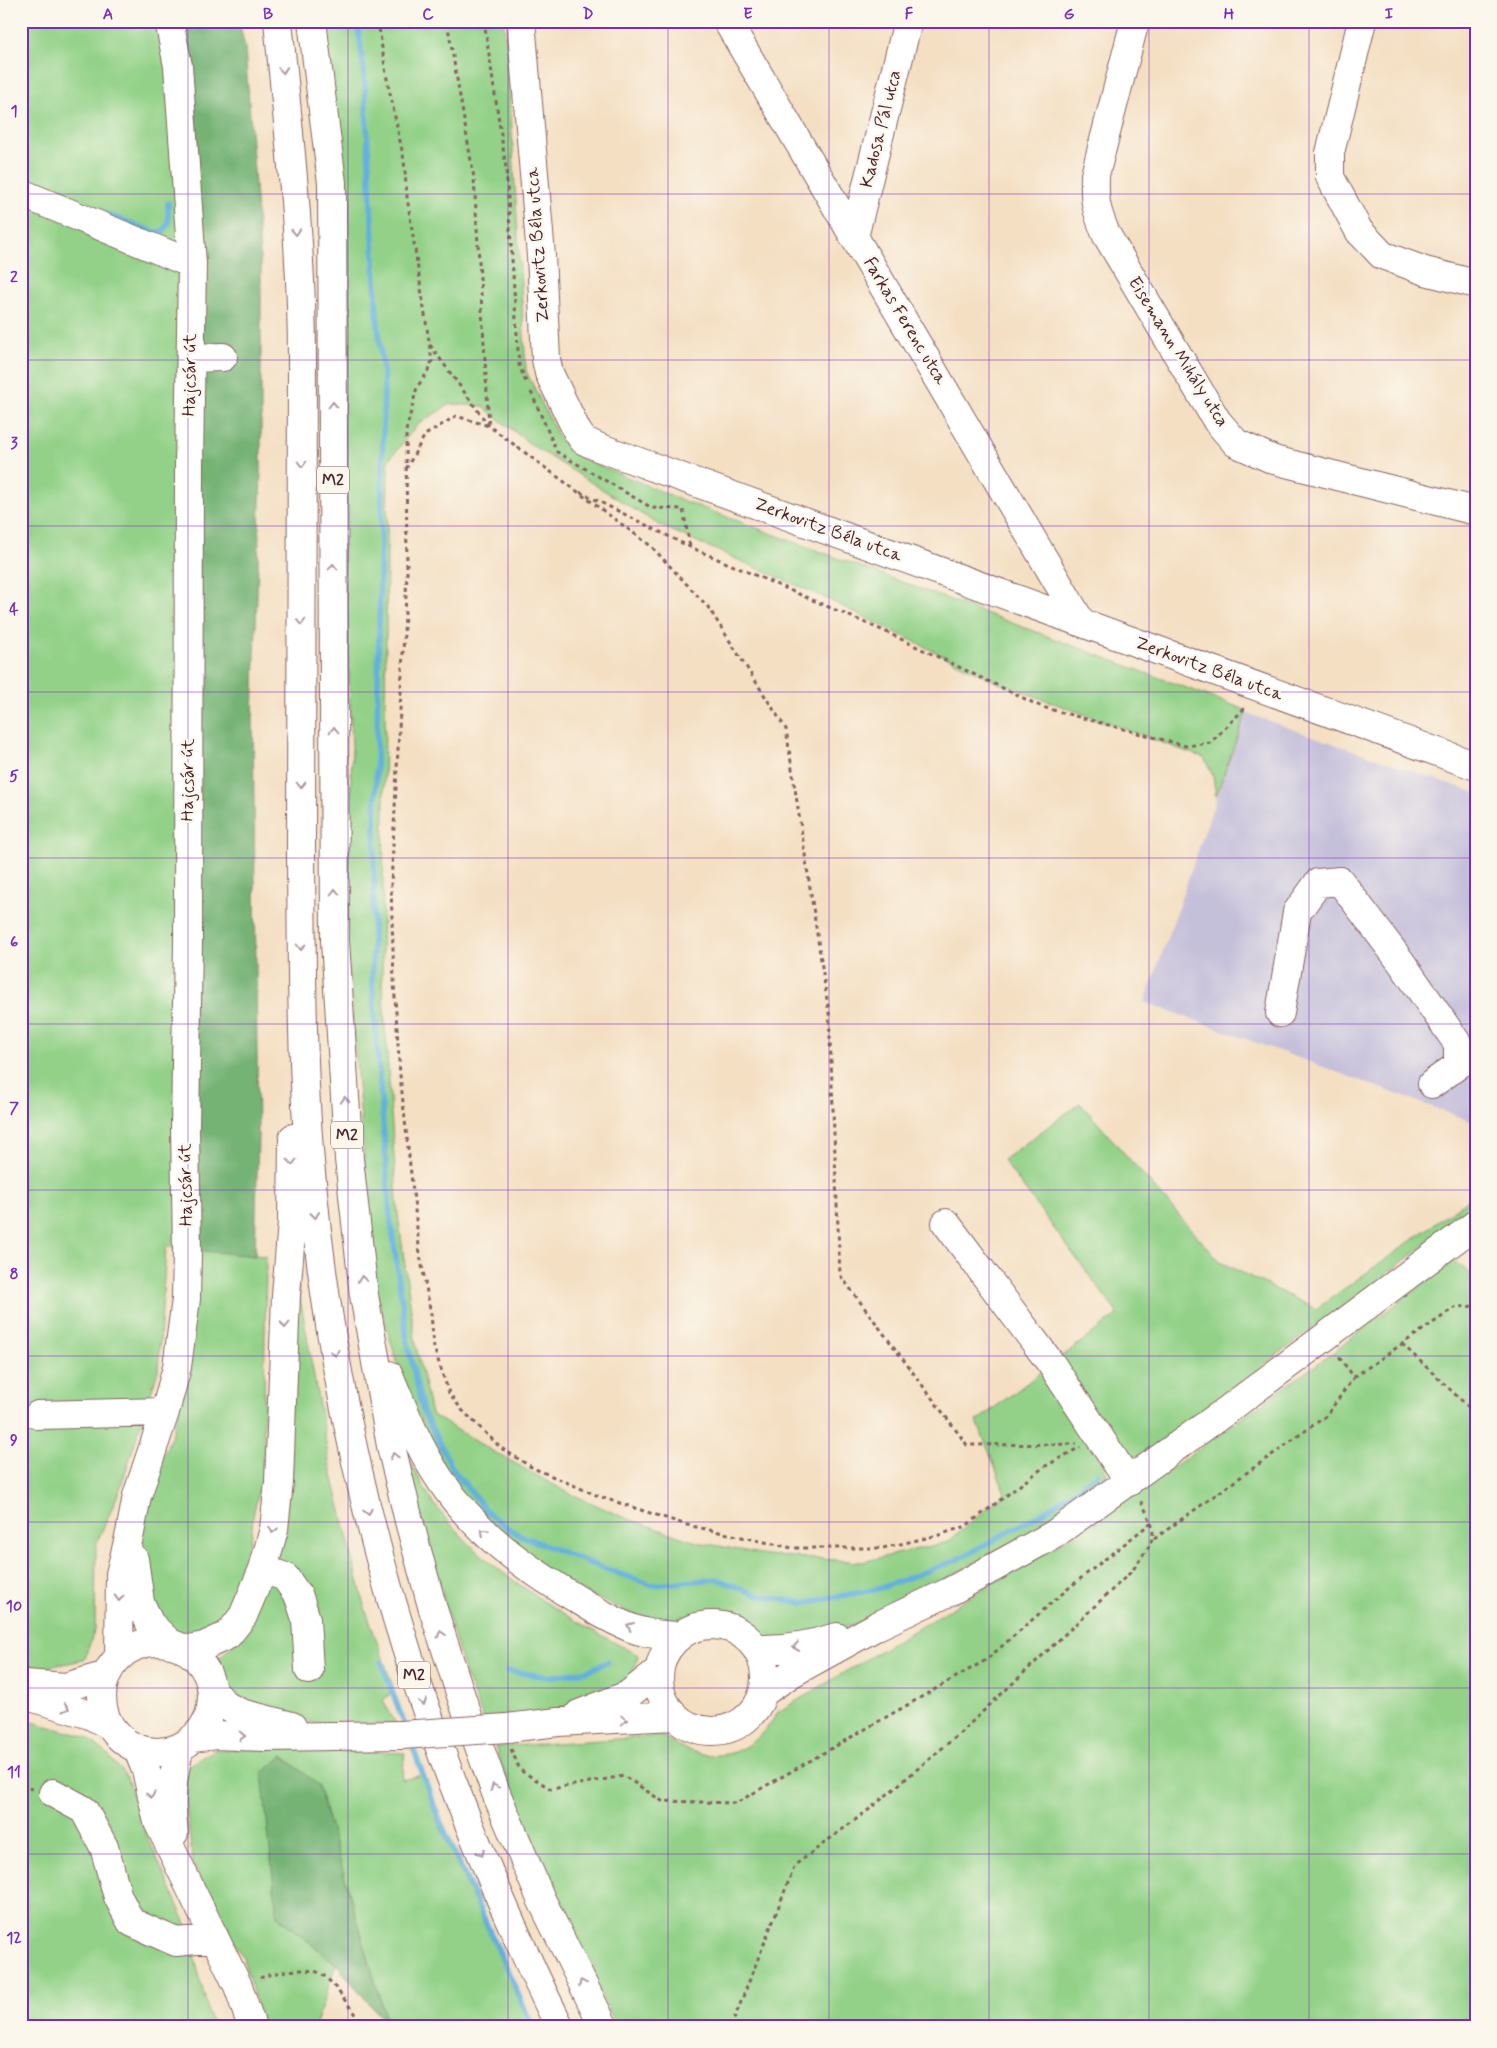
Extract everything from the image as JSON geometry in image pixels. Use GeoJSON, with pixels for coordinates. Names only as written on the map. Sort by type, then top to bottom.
{"type":"FeatureCollection","features":[{"type":"Feature","properties":{"kind":"main road","name":"Hajcsár út"},"geometry":{"type":"LineString","coordinates":[[113,1666],[120,1574],[137,1496],[165,1412],[177,1367],[186,1299],[188,486],[192,264],[178,66],[170,21]]}},
{"type":"Feature","properties":{"kind":"main road","name":"M2"},"geometry":{"type":"LineString","coordinates":[[278,21],[294,190],[302,354],[302,1044],[311,1171],[327,1305],[343,1398],[374,1538],[411,1667],[462,1810],[508,1917],[560,2027]]}},
{"type":"Feature","properties":{"kind":"main road","name":"M2"},"geometry":{"type":"LineString","coordinates":[[312,21],[332,183],[335,941],[349,1159],[369,1328],[391,1446],[409,1521],[432,1606],[462,1702],[496,1793],[541,1899],[604,2027]]}},
{"type":"Feature","properties":{"kind":"main road","name":"Zerkovitz Béla utca"},"geometry":{"type":"LineString","coordinates":[[521,21],[541,256],[546,359],[549,373],[583,440],[1476,766]]}},
{"type":"Feature","properties":{"kind":"main road","name":"Farkas Ferenc utca"},"geometry":{"type":"LineString","coordinates":[[727,21],[1081,622]]}},
{"type":"Feature","properties":{"kind":"main road","name":"Kadosa Pál utca"},"geometry":{"type":"LineString","coordinates":[[854,236],[908,21]]}},
{"type":"Feature","properties":{"kind":"main road","name":"Eisemann Mihály utca"},"geometry":{"type":"LineString","coordinates":[[1135,21],[1095,175],[1094,195],[1096,211],[1106,234],[1217,421],[1236,443],[1274,460],[1476,511]]}},
{"type":"Feature","properties":{"kind":"main road"},"geometry":{"type":"LineString","coordinates":[[1362,21],[1330,153],[1330,177],[1359,231],[1382,255],[1425,271],[1476,284]]}},
{"type":"Feature","properties":{"kind":"main road"},"geometry":{"type":"LineString","coordinates":[[21,193],[192,264]]}},
{"type":"Feature","properties":{"kind":"main road"},"geometry":{"type":"LineString","coordinates":[[191,358],[222,357]]}},
{"type":"Feature","properties":{"kind":"main road"},"geometry":{"type":"LineString","coordinates":[[1280,1013],[1297,912],[1318,883],[1340,882],[1401,962],[1467,1059],[1432,1084]]}},
{"type":"Feature","properties":{"kind":"main road"},"geometry":{"type":"LineString","coordinates":[[21,1683],[42,1686],[66,1686],[113,1666],[134,1647],[153,1642],[178,1647],[204,1646],[228,1636],[243,1616],[263,1570],[274,1529],[279,1482],[286,1295],[292,1222],[292,1153],[302,1044]]}},
{"type":"Feature","properties":{"kind":"main road"},"geometry":{"type":"LineString","coordinates":[[946,1223],[1052,1365],[1129,1482]]}},
{"type":"Feature","properties":{"kind":"main road"},"geometry":{"type":"LineString","coordinates":[[764,1692],[792,1672],[877,1626],[949,1592],[1053,1535],[1129,1482],[1476,1224]]}},
{"type":"Feature","properties":{"kind":"main road"},"geometry":{"type":"LineString","coordinates":[[369,1328],[418,1443],[439,1479],[478,1527],[498,1546],[546,1581],[598,1612],[643,1632],[678,1636]]}},
{"type":"Feature","properties":{"kind":"main road"},"geometry":{"type":"LineString","coordinates":[[38,1415],[165,1412]]}},
{"type":"Feature","properties":{"kind":"main road","name":"Hajcsár út"},"geometry":{"type":"LineString","coordinates":[[130,1533],[140,1602],[150,1624],[178,1647]]}},
{"type":"Feature","properties":{"kind":"main road"},"geometry":{"type":"LineString","coordinates":[[263,1570],[285,1577],[299,1596],[306,1619],[309,1670]]}},
{"type":"Feature","properties":{"kind":"main road"},"geometry":{"type":"LineString","coordinates":[[712,1624],[729,1627],[745,1635],[757,1649],[764,1662],[766,1677],[764,1692],[750,1716],[739,1724],[726,1730],[712,1732],[698,1730],[685,1725],[674,1716],[664,1703],[659,1687],[658,1671],[665,1652],[678,1636],[694,1627],[712,1624]]}},
{"type":"Feature","properties":{"kind":"main road"},"geometry":{"type":"LineString","coordinates":[[757,1649],[774,1650],[811,1644],[877,1626]]}},
{"type":"Feature","properties":{"kind":"main road"},"geometry":{"type":"LineString","coordinates":[[178,1647],[197,1660],[206,1673],[211,1688],[211,1706],[205,1724],[187,1742],[172,1782],[171,1810],[179,1869]]}},
{"type":"Feature","properties":{"kind":"main road"},"geometry":{"type":"LineString","coordinates":[[113,1666],[102,1692],[103,1709],[109,1725],[121,1739],[137,1748],[159,1752],[187,1742],[216,1735],[265,1737],[330,1734],[508,1737],[558,1722],[628,1695],[658,1671]]}},
{"type":"Feature","properties":{"kind":"main road"},"geometry":{"type":"LineString","coordinates":[[211,1688],[225,1705],[241,1713],[262,1720],[330,1734]]}},
{"type":"Feature","properties":{"kind":"main road"},"geometry":{"type":"LineString","coordinates":[[21,1694],[90,1715],[109,1725]]}},
{"type":"Feature","properties":{"kind":"main road"},"geometry":{"type":"LineString","coordinates":[[558,1722],[674,1716]]}},
{"type":"Feature","properties":{"kind":"main road"},"geometry":{"type":"LineString","coordinates":[[137,1748],[146,1770],[158,1822],[179,1869],[238,1986],[252,2027]]}},
{"type":"Feature","properties":{"kind":"main road"},"geometry":{"type":"LineString","coordinates":[[52,1793],[84,1810],[104,1847],[118,1897],[131,1922],[176,1942],[215,1938]]}},
{"type":"Feature","properties":{"kind":"path"},"geometry":{"type":"LineString","coordinates":[[378,21],[386,74],[404,160],[420,293],[432,361],[427,373],[417,387],[406,431],[407,575],[391,885],[394,982],[400,1075],[420,1255],[429,1298],[434,1348],[448,1393],[462,1410],[501,1448],[533,1468],[601,1497],[687,1525],[792,1548],[883,1548],[939,1535],[966,1526],[1044,1467],[1085,1444],[967,1445],[840,1275],[829,1013],[786,729],[708,606],[650,546],[489,426],[430,345]]}},
{"type":"Feature","properties":{"kind":"path"},"geometry":{"type":"LineString","coordinates":[[447,21],[474,178],[489,426]]}},
{"type":"Feature","properties":{"kind":"path"},"geometry":{"type":"LineString","coordinates":[[406,470],[425,435],[456,416],[489,426]]}},
{"type":"Feature","properties":{"kind":"path"},"geometry":{"type":"LineString","coordinates":[[573,488],[690,547],[884,632],[1042,707],[1186,746],[1210,743],[1243,709],[1270,691]]}},
{"type":"Feature","properties":{"kind":"path"},"geometry":{"type":"LineString","coordinates":[[683,509],[690,547]]}},
{"type":"Feature","properties":{"kind":"path"},"geometry":{"type":"LineString","coordinates":[[731,2027],[795,1865],[871,1808],[959,1734],[1132,1571],[1154,1539],[1326,1416],[1354,1376],[1456,1307],[1476,1306]]}},
{"type":"Feature","properties":{"kind":"path"},"geometry":{"type":"LineString","coordinates":[[1324,1337],[1354,1376]]}},
{"type":"Feature","properties":{"kind":"path"},"geometry":{"type":"LineString","coordinates":[[1402,1344],[1476,1414]]}},
{"type":"Feature","properties":{"kind":"path"},"geometry":{"type":"LineString","coordinates":[[1129,1482],[1152,1522],[1154,1539]]}},
{"type":"Feature","properties":{"kind":"path"},"geometry":{"type":"LineString","coordinates":[[508,1737],[520,1770],[550,1789],[624,1776],[662,1801],[736,1803],[986,1660],[1070,1587],[1152,1522]]}},
{"type":"Feature","properties":{"kind":"path"},"geometry":{"type":"LineString","coordinates":[[238,1986],[272,1973],[313,1970],[323,1975],[363,2027]]}},
{"type":"Feature","properties":{"kind":"shaded area"},"geometry":{"type":"Polygon","coordinates":[[[1246,713],[1476,793],[1476,1123],[1145,1002],[1246,713]]]}},
{"type":"Feature","properties":{"kind":"green space"},"geometry":{"type":"Polygon","coordinates":[[[21,21],[184,21],[197,167],[194,1250],[266,1256],[263,1476],[254,1511],[247,1562],[229,1607],[212,1629],[198,1635],[184,1636],[166,1630],[155,1618],[139,1541],[145,1500],[173,1432],[187,1373],[193,1250],[166,1247],[158,1371],[119,1492],[96,1545],[95,1629],[84,1660],[42,1668],[21,1663],[21,21]]]}},
{"type":"Feature","properties":{"kind":"green space"},"geometry":{"type":"Polygon","coordinates":[[[184,21],[239,21],[245,47],[261,268],[261,472],[253,719],[258,1135],[255,1256],[194,1250],[197,167],[184,21]]]}},
{"type":"Feature","properties":{"kind":"green space"},"geometry":{"type":"Polygon","coordinates":[[[320,21],[503,21],[507,50],[526,371],[557,434],[574,455],[684,501],[1243,709],[1246,713],[1216,796],[1213,776],[1204,758],[999,683],[823,597],[659,525],[530,444],[482,406],[450,404],[418,424],[388,461],[382,979],[398,1215],[416,1346],[431,1414],[487,1448],[567,1492],[623,1517],[693,1541],[766,1555],[862,1562],[948,1542],[1005,1493],[977,1421],[1118,1314],[1003,1160],[1080,1103],[1220,1262],[1316,1309],[1476,1194],[1476,1207],[1144,1454],[1135,1457],[1126,1452],[1106,1465],[1105,1476],[1093,1491],[1046,1525],[871,1618],[827,1634],[771,1642],[741,1622],[720,1614],[709,1613],[697,1614],[662,1627],[552,1578],[462,1502],[406,1391],[376,1293],[346,946],[352,747],[320,21]]]}},
{"type":"Feature","properties":{"kind":"green space"},"geometry":{"type":"Polygon","coordinates":[[[1454,1260],[1476,1279],[1476,2027],[618,2027],[597,1988],[505,1775],[495,1747],[662,1736],[679,1746],[711,1755],[726,1754],[741,1749],[766,1728],[778,1712],[1059,1544],[1136,1494],[1335,1351],[1454,1260]]]}},
{"type":"Feature","properties":{"kind":"green space"},"geometry":{"type":"Polygon","coordinates":[[[298,1286],[330,1467],[365,1608],[394,1689],[383,1701],[396,1724],[328,1724],[264,1717],[224,1701],[212,1673],[213,1665],[237,1640],[253,1613],[298,1286]]]}},
{"type":"Feature","properties":{"kind":"green space"},"geometry":{"type":"Polygon","coordinates":[[[399,1438],[430,1498],[455,1529],[478,1552],[528,1591],[583,1625],[638,1655],[631,1683],[563,1712],[484,1720],[464,1671],[399,1438]]]}},
{"type":"Feature","properties":{"kind":"green space"},"geometry":{"type":"Polygon","coordinates":[[[21,1719],[87,1737],[105,1752],[127,1777],[138,1816],[187,1926],[212,2027],[21,2027],[21,1719]]]}},
{"type":"Feature","properties":{"kind":"green space"},"geometry":{"type":"Polygon","coordinates":[[[289,1749],[405,1753],[402,1780],[422,1775],[436,1818],[531,2027],[388,2027],[318,1785],[277,1916],[336,1964],[315,2027],[263,2027],[243,1958],[193,1865],[183,1780],[187,1767],[214,1750],[289,1749]]]}},
{"type":"Feature","properties":{"kind":"green space"},"geometry":{"type":"Polygon","coordinates":[[[283,1756],[318,1785],[388,2026],[336,1964],[277,1916],[262,1773],[283,1756]]]}},
{"type":"Feature","properties":{"kind":"waterway"},"geometry":{"type":"LineString","coordinates":[[357,21],[364,70],[377,316],[384,381],[372,981],[390,1215],[408,1346],[423,1412],[454,1471],[489,1514],[517,1534],[592,1564],[652,1585],[717,1579],[757,1595],[803,1603],[878,1589],[957,1560],[1041,1514],[1098,1474]]}},
{"type":"Feature","properties":{"kind":"waterway"},"geometry":{"type":"LineString","coordinates":[[101,212],[154,232],[163,231],[168,224],[168,203]]}},
{"type":"Feature","properties":{"kind":"waterway"},"geometry":{"type":"LineString","coordinates":[[381,1662],[406,1728]]}},
{"type":"Feature","properties":{"kind":"waterway"},"geometry":{"type":"LineString","coordinates":[[508,1671],[548,1677],[587,1671],[608,1662]]}},
{"type":"Feature","properties":{"kind":"waterway"},"geometry":{"type":"LineString","coordinates":[[411,1742],[438,1816],[533,2027]]}}]}
